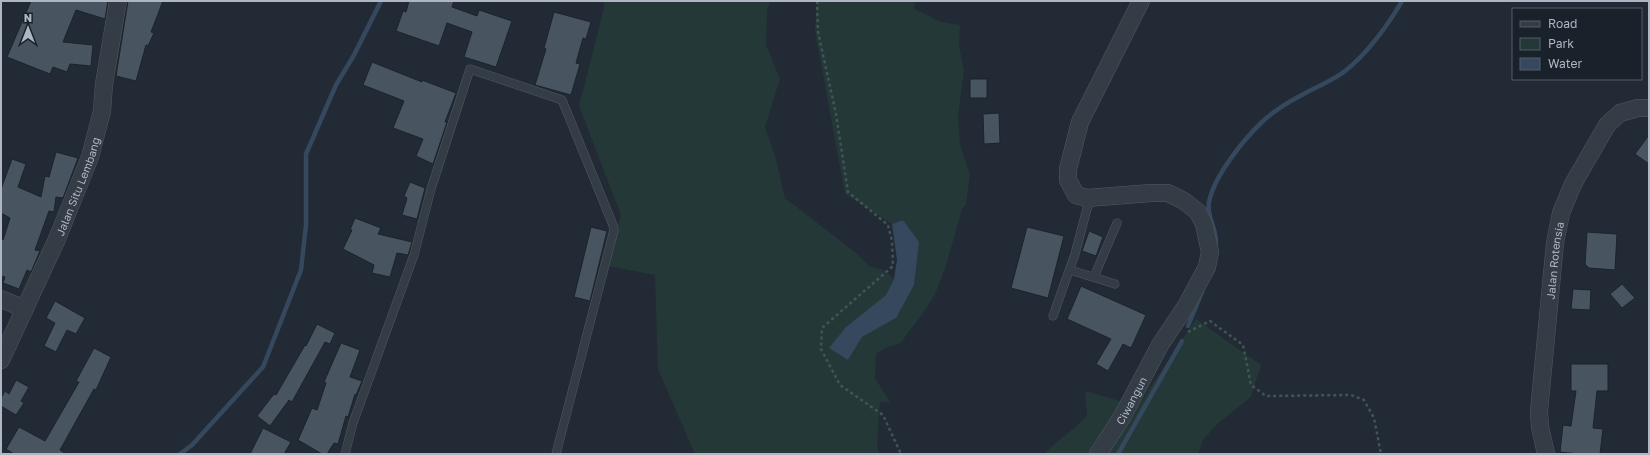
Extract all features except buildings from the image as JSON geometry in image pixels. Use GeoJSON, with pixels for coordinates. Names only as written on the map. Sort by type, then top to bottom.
{"type":"FeatureCollection","features":[{"type":"Feature","properties":{"kind":"street","name":"Jalan Situ Lembang"},"geometry":{"type":"LineString","coordinates":[[1,360],[57,239],[95,142],[102,112],[104,84],[118,1]]}},
{"type":"Feature","properties":{"kind":"street"},"geometry":{"type":"LineString","coordinates":[[1087,198],[1076,195],[1068,180],[1068,169],[1080,122],[1141,1]]}},
{"type":"Feature","properties":{"kind":"street","name":"Jalan Rotensia"},"geometry":{"type":"LineString","coordinates":[[1546,454],[1540,427],[1540,411],[1555,242],[1561,213],[1573,184],[1607,125],[1620,113],[1638,108],[1649,108]]}},
{"type":"Feature","properties":{"kind":"street","name":"Ciwangun"},"geometry":{"type":"LineString","coordinates":[[1087,198],[1168,193],[1184,201],[1198,212],[1204,224],[1210,252],[1207,267],[1186,306],[1160,345],[1122,417],[1098,454]]}},
{"type":"Feature","properties":{"kind":"street"},"geometry":{"type":"LineString","coordinates":[[1,299],[25,308]]}},
{"type":"Feature","properties":{"kind":"lane"},"geometry":{"type":"LineString","coordinates":[[345,454],[353,423],[414,255],[431,188],[470,69],[562,100],[613,225],[614,230],[556,454]]}},
{"type":"Feature","properties":{"kind":"lane"},"geometry":{"type":"LineString","coordinates":[[1053,316],[1070,270],[1088,206],[1087,198]]}},
{"type":"Feature","properties":{"kind":"lane"},"geometry":{"type":"LineString","coordinates":[[1094,277],[1117,223]]}},
{"type":"Feature","properties":{"kind":"lane"},"geometry":{"type":"LineString","coordinates":[[1070,270],[1115,284]]}},
{"type":"Feature","properties":{"kind":"path"},"geometry":{"type":"LineString","coordinates":[[816,1],[818,32],[836,114],[848,192],[888,225],[892,241],[893,266],[822,328],[821,349],[840,385],[883,414],[900,454]]}},
{"type":"Feature","properties":{"kind":"path"},"geometry":{"type":"LineString","coordinates":[[1182,335],[1210,321],[1238,341],[1243,345],[1251,385],[1266,396],[1351,395],[1364,400],[1374,418],[1381,454]]}},
{"type":"Feature","properties":{"kind":"green space"},"geometry":{"type":"Polygon","coordinates":[[[604,1],[770,1],[767,11],[766,45],[780,79],[765,127],[776,159],[785,198],[856,253],[870,267],[882,269],[894,279],[886,295],[846,327],[848,360],[862,337],[896,318],[904,220],[892,224],[845,194],[815,31],[817,1],[916,1],[913,8],[941,22],[960,25],[959,45],[964,71],[958,115],[960,145],[970,175],[966,205],[962,209],[949,255],[933,298],[901,343],[887,347],[876,354],[875,378],[890,402],[880,402],[877,444],[879,454],[695,454],[658,369],[655,275],[608,266],[621,215],[579,106],[604,8],[604,1]]]}},
{"type":"Feature","properties":{"kind":"green space"},"geometry":{"type":"Polygon","coordinates":[[[1196,319],[1261,365],[1251,397],[1217,424],[1203,440],[1198,454],[1044,454],[1087,416],[1085,391],[1138,406],[1196,319]]]}},
{"type":"Feature","properties":{"kind":"water"},"geometry":{"type":"Polygon","coordinates":[[[903,220],[919,242],[914,285],[896,318],[862,337],[848,360],[829,348],[846,327],[886,295],[894,279],[897,260],[892,224],[903,220]]]}},
{"type":"Feature","properties":{"kind":"waterway"},"geometry":{"type":"LineString","coordinates":[[180,454],[192,445],[263,367],[301,270],[306,225],[306,154],[336,85],[354,55],[381,1]]}},
{"type":"Feature","properties":{"kind":"waterway"},"geometry":{"type":"LineString","coordinates":[[1216,243],[1208,207],[1209,202],[1212,192],[1223,170],[1239,148],[1255,129],[1275,111],[1285,104],[1334,78],[1345,71],[1361,57],[1391,19],[1402,1]]}},
{"type":"Feature","properties":{"kind":"waterway"},"geometry":{"type":"LineString","coordinates":[[1188,326],[1202,292]]}},
{"type":"Feature","properties":{"kind":"waterway"},"geometry":{"type":"LineString","coordinates":[[1118,454],[1182,341]]}}]}
